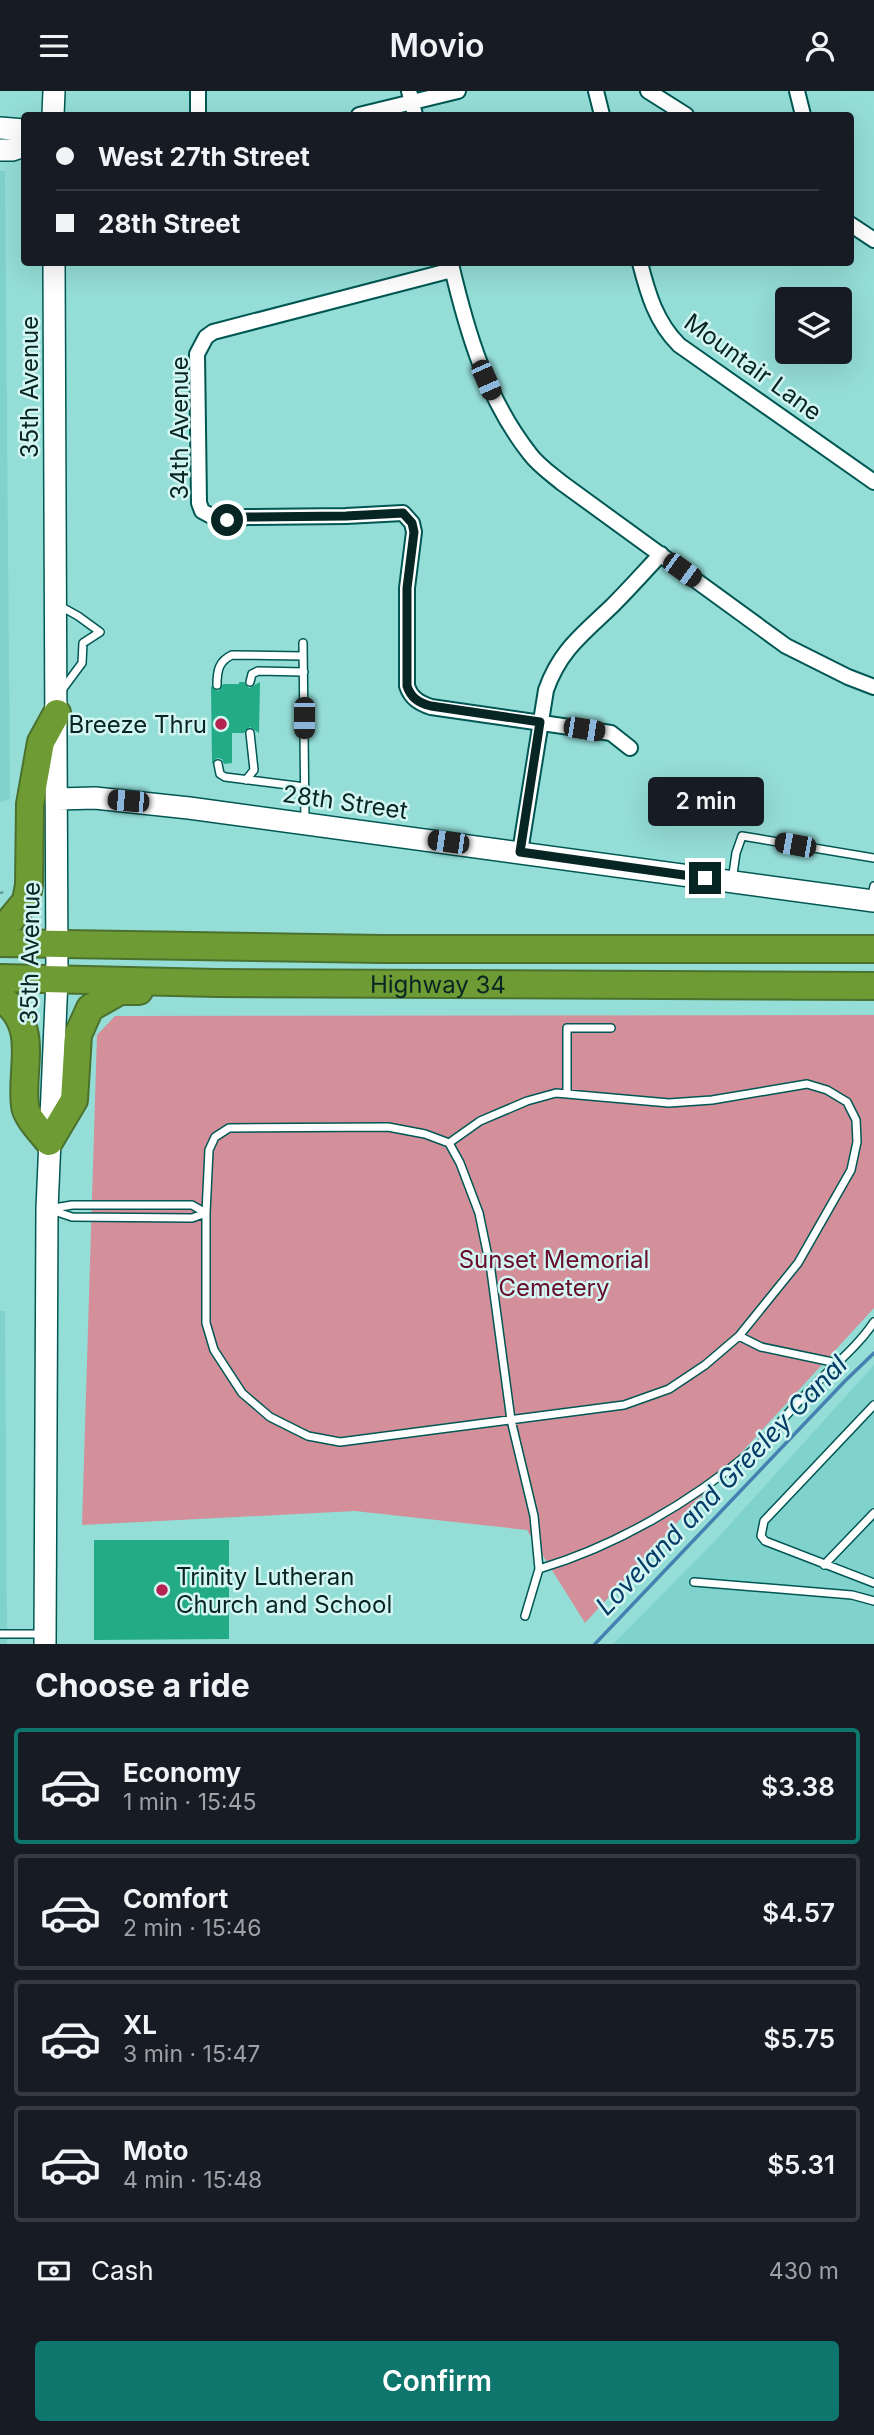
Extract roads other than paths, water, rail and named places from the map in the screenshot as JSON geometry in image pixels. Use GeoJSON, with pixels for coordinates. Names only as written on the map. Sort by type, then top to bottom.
{"type":"FeatureCollection","features":[{"type":"Feature","properties":{"kind":"highway"},"geometry":{"type":"LineString","coordinates":[[0,926],[8,923],[26,901],[29,885],[30,804],[41,742],[57,704]]}},
{"type":"Feature","properties":{"kind":"highway","name":"Highway 34"},"geometry":{"type":"LineString","coordinates":[[0,943],[382,949],[874,949]]}},
{"type":"Feature","properties":{"kind":"highway","name":"Highway 34"},"geometry":{"type":"LineString","coordinates":[[0,978],[216,983],[874,986]]}},
{"type":"Feature","properties":{"kind":"highway"},"geometry":{"type":"LineString","coordinates":[[0,997],[19,1018],[25,1033],[25,1109],[49,1142],[74,1100],[78,1035],[90,1008],[120,992],[192,991],[216,983]]}},
{"type":"Feature","properties":{"kind":"main road"},"geometry":{"type":"LineString","coordinates":[[53,112],[54,91]]}},
{"type":"Feature","properties":{"kind":"main road"},"geometry":{"type":"LineString","coordinates":[[0,128],[21,130]]}},
{"type":"Feature","properties":{"kind":"main road"},"geometry":{"type":"LineString","coordinates":[[0,150],[21,147]]}},
{"type":"Feature","properties":{"kind":"main road","name":"35th Avenue"},"geometry":{"type":"LineString","coordinates":[[45,1639],[47,1209],[57,979],[54,266]]}},
{"type":"Feature","properties":{"kind":"main road","name":"28th Street"},"geometry":{"type":"LineString","coordinates":[[58,799],[128,801],[732,881],[873,895]]}},
{"type":"Feature","properties":{"kind":"street"},"geometry":{"type":"LineString","coordinates":[[198,91],[198,112]]}},
{"type":"Feature","properties":{"kind":"street"},"geometry":{"type":"LineString","coordinates":[[372,112],[458,91]]}},
{"type":"Feature","properties":{"kind":"street"},"geometry":{"type":"LineString","coordinates":[[596,91],[601,112]]}},
{"type":"Feature","properties":{"kind":"street"},"geometry":{"type":"LineString","coordinates":[[648,91],[680,112]]}},
{"type":"Feature","properties":{"kind":"street"},"geometry":{"type":"LineString","coordinates":[[797,91],[802,112]]}},
{"type":"Feature","properties":{"kind":"street"},"geometry":{"type":"LineString","coordinates":[[854,227],[874,240]]}},
{"type":"Feature","properties":{"kind":"street"},"geometry":{"type":"LineString","coordinates":[[451,266],[475,357],[497,404],[531,455],[562,483],[786,646],[874,687]]}},
{"type":"Feature","properties":{"kind":"street","name":"34th Avenue"},"geometry":{"type":"LineString","coordinates":[[451,266],[206,337],[197,354],[199,503],[202,511],[209,516],[227,520],[247,517],[403,513],[408,517],[414,532],[407,588],[409,694],[421,703],[431,706],[540,722]]}},
{"type":"Feature","properties":{"kind":"street","name":"Mountair Lane"},"geometry":{"type":"LineString","coordinates":[[641,266],[649,297],[665,331],[679,345],[874,482]]}},
{"type":"Feature","properties":{"kind":"street"},"geometry":{"type":"LineString","coordinates":[[520,852],[546,690],[560,658],[661,554]]}},
{"type":"Feature","properties":{"kind":"street"},"geometry":{"type":"LineString","coordinates":[[540,722],[611,733],[630,748]]}},
{"type":"Feature","properties":{"kind":"lane"},"geometry":{"type":"LineString","coordinates":[[57,605],[78,615],[100,632],[83,643],[82,663],[57,704]]}},
{"type":"Feature","properties":{"kind":"lane"},"geometry":{"type":"LineString","coordinates":[[303,643],[305,823]]}},
{"type":"Feature","properties":{"kind":"lane"},"geometry":{"type":"LineString","coordinates":[[217,685],[218,668],[223,659],[232,655],[303,656]]}},
{"type":"Feature","properties":{"kind":"lane"},"geometry":{"type":"LineString","coordinates":[[250,682],[251,674],[258,671],[303,672]]}},
{"type":"Feature","properties":{"kind":"lane"},"geometry":{"type":"LineString","coordinates":[[246,780],[254,769],[250,733]]}},
{"type":"Feature","properties":{"kind":"lane"},"geometry":{"type":"LineString","coordinates":[[218,764],[220,774],[225,778],[305,787]]}},
{"type":"Feature","properties":{"kind":"lane"},"geometry":{"type":"LineString","coordinates":[[732,881],[736,853],[742,836],[874,858]]}},
{"type":"Feature","properties":{"kind":"lane"},"geometry":{"type":"LineString","coordinates":[[567,1093],[567,1028],[611,1028]]}},
{"type":"Feature","properties":{"kind":"lane"},"geometry":{"type":"LineString","coordinates":[[449,1143],[480,1121],[527,1101],[556,1093],[669,1103],[712,1100],[807,1084],[827,1090],[847,1102],[856,1120],[857,1142],[851,1170],[798,1263],[739,1336],[705,1366],[669,1389],[624,1405],[511,1420],[340,1442],[309,1436],[270,1417],[242,1393],[214,1350],[206,1323],[206,1213],[209,1150],[215,1137],[229,1128],[388,1127],[425,1134],[449,1143],[480,1213],[491,1271],[511,1420],[534,1517],[539,1569],[525,1616]]}},
{"type":"Feature","properties":{"kind":"lane"},"geometry":{"type":"LineString","coordinates":[[47,1209],[72,1205],[192,1205],[206,1213]]}},
{"type":"Feature","properties":{"kind":"lane"},"geometry":{"type":"LineString","coordinates":[[47,1209],[72,1217],[192,1218],[206,1213]]}},
{"type":"Feature","properties":{"kind":"lane"},"geometry":{"type":"LineString","coordinates":[[539,1569],[579,1557],[676,1506],[754,1449],[808,1391],[862,1340],[874,1322]]}},
{"type":"Feature","properties":{"kind":"lane"},"geometry":{"type":"LineString","coordinates":[[739,1336],[761,1347],[837,1363]]}},
{"type":"Feature","properties":{"kind":"lane"},"geometry":{"type":"LineString","coordinates":[[874,1405],[764,1521],[761,1536],[765,1541],[874,1583]]}},
{"type":"Feature","properties":{"kind":"lane"},"geometry":{"type":"LineString","coordinates":[[824,1565],[874,1513]]}},
{"type":"Feature","properties":{"kind":"lane"},"geometry":{"type":"LineString","coordinates":[[694,1582],[852,1595],[874,1601]]}},
{"type":"Feature","properties":{"kind":"lane"},"geometry":{"type":"LineString","coordinates":[[0,1634],[45,1639]]}},
{"type":"Feature","properties":{"kind":"waterway","name":"Loveland and Greeley Canal"},"geometry":{"type":"LineString","coordinates":[[595,1644],[874,1353]]}},
{"type":"Feature","properties":{"kind":"place","name":"Breeze Thru"},"geometry":{"type":"Point","coordinates":[221,724]}},
{"type":"Feature","properties":{"kind":"place","name":"Trinity Lutheran Church and School"},"geometry":{"type":"Point","coordinates":[162,1590]}},
{"type":"Feature","properties":{"kind":"park label","name":"Sunset Memorial Cemetery"},"geometry":{"type":"Point","coordinates":[554,1273]}}]}
